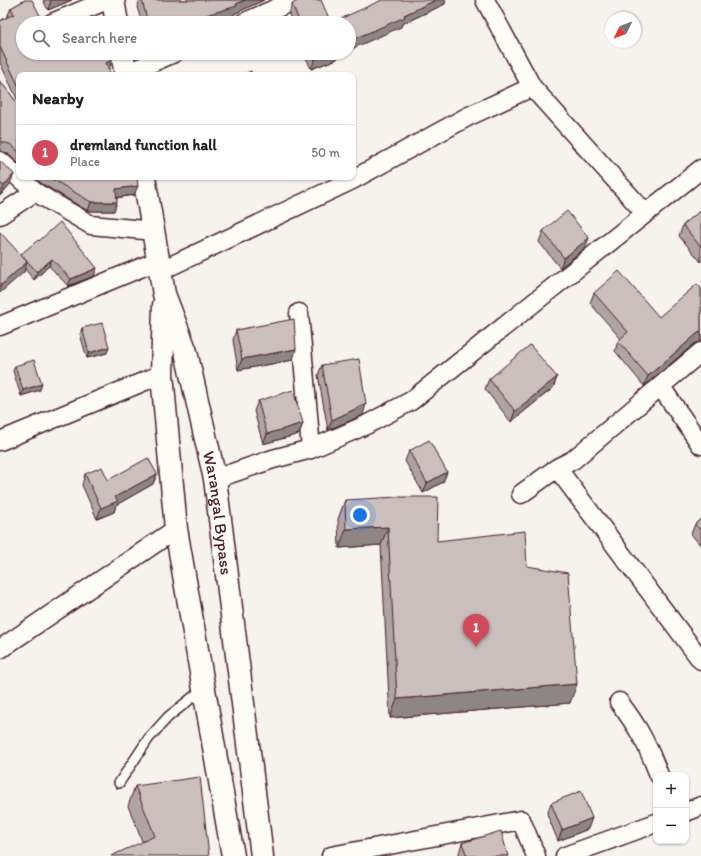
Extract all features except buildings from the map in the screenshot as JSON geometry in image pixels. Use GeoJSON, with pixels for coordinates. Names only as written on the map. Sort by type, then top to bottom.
{"type":"FeatureCollection","features":[{"type":"Feature","properties":{"kind":"main road"},"geometry":{"type":"LineString","coordinates":[[113,0],[116,16]]}},
{"type":"Feature","properties":{"kind":"main road"},"geometry":{"type":"LineString","coordinates":[[123,60],[125,72]]}},
{"type":"Feature","properties":{"kind":"main road","name":"Warangal Bypass"},"geometry":{"type":"LineString","coordinates":[[145,180],[164,294],[186,352],[199,402],[215,479],[262,856]]}},
{"type":"Feature","properties":{"kind":"main road"},"geometry":{"type":"LineString","coordinates":[[164,294],[162,374],[176,529],[233,856]]}},
{"type":"Feature","properties":{"kind":"street"},"geometry":{"type":"LineString","coordinates":[[69,16],[107,0]]}},
{"type":"Feature","properties":{"kind":"street"},"geometry":{"type":"LineString","coordinates":[[259,16],[295,0]]}},
{"type":"Feature","properties":{"kind":"street"},"geometry":{"type":"LineString","coordinates":[[485,0],[532,87],[645,213]]}},
{"type":"Feature","properties":{"kind":"street"},"geometry":{"type":"LineString","coordinates":[[132,72],[158,60]]}},
{"type":"Feature","properties":{"kind":"street"},"geometry":{"type":"LineString","coordinates":[[356,178],[467,117],[532,87]]}},
{"type":"Feature","properties":{"kind":"street"},"geometry":{"type":"LineString","coordinates":[[0,161],[16,175]]}},
{"type":"Feature","properties":{"kind":"street"},"geometry":{"type":"LineString","coordinates":[[215,479],[273,459],[311,449],[366,425],[411,401],[701,169]]}},
{"type":"Feature","properties":{"kind":"street"},"geometry":{"type":"LineString","coordinates":[[21,180],[35,192],[91,225],[154,231]]}},
{"type":"Feature","properties":{"kind":"street"},"geometry":{"type":"LineString","coordinates":[[0,326],[159,266],[352,180]]}},
{"type":"Feature","properties":{"kind":"street"},"geometry":{"type":"LineString","coordinates":[[0,216],[35,192]]}},
{"type":"Feature","properties":{"kind":"street"},"geometry":{"type":"LineString","coordinates":[[299,313],[311,449]]}},
{"type":"Feature","properties":{"kind":"street"},"geometry":{"type":"LineString","coordinates":[[521,494],[557,468],[573,460],[701,352]]}},
{"type":"Feature","properties":{"kind":"street"},"geometry":{"type":"LineString","coordinates":[[0,440],[162,374]]}},
{"type":"Feature","properties":{"kind":"street"},"geometry":{"type":"LineString","coordinates":[[661,387],[701,445]]}},
{"type":"Feature","properties":{"kind":"street"},"geometry":{"type":"LineString","coordinates":[[557,468],[701,660]]}},
{"type":"Feature","properties":{"kind":"street"},"geometry":{"type":"LineString","coordinates":[[0,649],[176,529]]}},
{"type":"Feature","properties":{"kind":"street"},"geometry":{"type":"LineString","coordinates":[[619,702],[636,724],[648,746],[658,772]]}},
{"type":"Feature","properties":{"kind":"street"},"geometry":{"type":"LineString","coordinates":[[689,811],[701,806]]}},
{"type":"Feature","properties":{"kind":"street"},"geometry":{"type":"LineString","coordinates":[[331,856],[521,820],[536,856]]}},
{"type":"Feature","properties":{"kind":"street"},"geometry":{"type":"LineString","coordinates":[[565,856],[653,824]]}},
{"type":"Feature","properties":{"kind":"lane"},"geometry":{"type":"LineString","coordinates":[[119,783],[149,738],[168,717],[204,688]]}},
{"type":"Feature","properties":{"kind":"place","name":"dremland function hall"},"geometry":{"type":"Point","coordinates":[476,647]}}]}
